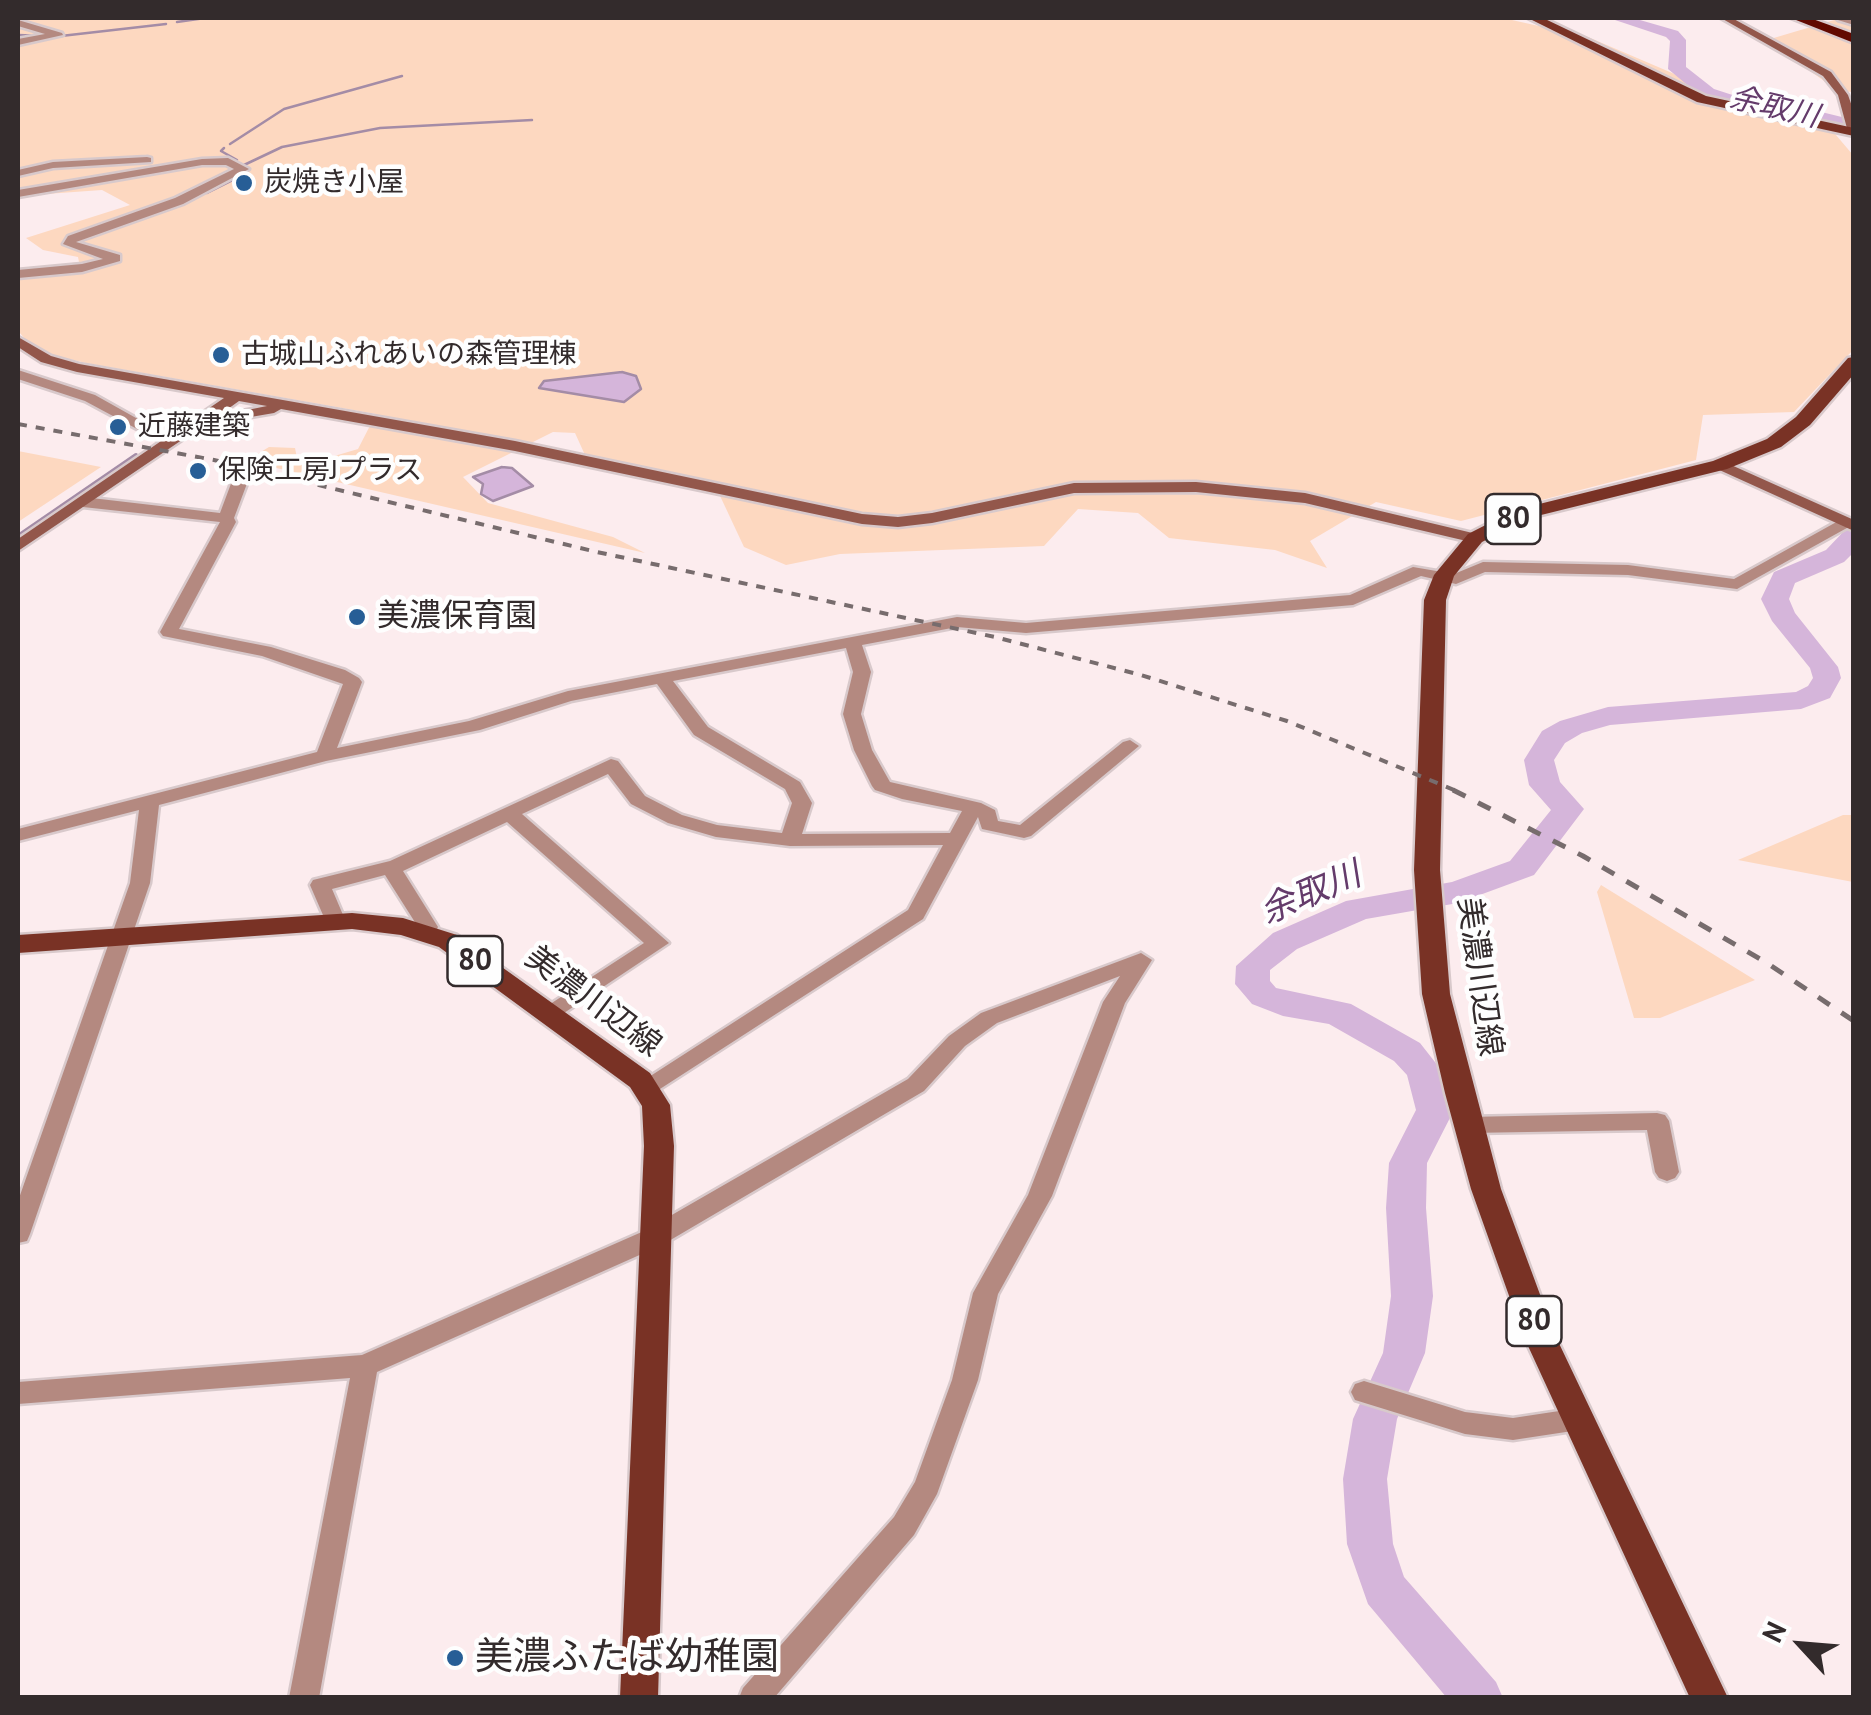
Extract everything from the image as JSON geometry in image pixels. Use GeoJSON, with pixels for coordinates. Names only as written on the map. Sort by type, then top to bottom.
{"type":"FeatureCollection","features":[{"type":"Feature","properties":{"kind":"highway"},"geometry":{"type":"LineString","coordinates":[[1798,18],[1854,35]]}},
{"type":"Feature","properties":{"kind":"highway"},"geometry":{"type":"LineString","coordinates":[[1816,18],[1854,35]]}},
{"type":"Feature","properties":{"kind":"main road"},"geometry":{"type":"LineString","coordinates":[[1534,18],[1702,100],[1852,128]]}},
{"type":"Feature","properties":{"kind":"main road","name":"美濃川辺線"},"geometry":{"type":"LineString","coordinates":[[1709,1698],[1539,1335],[1486,1189],[1468,1125],[1440,1011],[1430,920],[1427,870],[1435,600],[1444,575],[1475,538],[1522,514],[1720,465],[1774,443],[1803,422],[1854,362]]}},
{"type":"Feature","properties":{"kind":"main road","name":"美濃川辺線"},"geometry":{"type":"LineString","coordinates":[[18,944],[336,922],[403,927],[448,942],[640,1080],[656,1105],[658,1146],[645,1695]]}},
{"type":"Feature","properties":{"kind":"street"},"geometry":{"type":"LineString","coordinates":[[1726,18],[1827,74],[1843,95],[1852,128]]}},
{"type":"Feature","properties":{"kind":"street"},"geometry":{"type":"LineString","coordinates":[[1841,18],[1854,22]]}},
{"type":"Feature","properties":{"kind":"street"},"geometry":{"type":"LineString","coordinates":[[18,23],[58,34],[18,42]]}},
{"type":"Feature","properties":{"kind":"street"},"geometry":{"type":"LineString","coordinates":[[18,173],[53,164],[132,163],[207,150],[217,161]]}},
{"type":"Feature","properties":{"kind":"street"},"geometry":{"type":"LineString","coordinates":[[18,192],[217,161],[237,164],[243,169],[179,201],[72,238],[70,244],[115,258],[110,261],[82,268],[18,274]]}},
{"type":"Feature","properties":{"kind":"street"},"geometry":{"type":"LineString","coordinates":[[18,341],[46,359],[77,368],[515,446],[862,519],[898,522],[932,518],[1074,488],[1196,488],[1305,498],[1475,538]]}},
{"type":"Feature","properties":{"kind":"street"},"geometry":{"type":"LineString","coordinates":[[18,374],[90,398],[170,441]]}},
{"type":"Feature","properties":{"kind":"street"},"geometry":{"type":"LineString","coordinates":[[18,546],[237,396]]}},
{"type":"Feature","properties":{"kind":"street"},"geometry":{"type":"LineString","coordinates":[[186,430],[236,414],[310,409]]}},
{"type":"Feature","properties":{"kind":"street"},"geometry":{"type":"LineString","coordinates":[[1720,465],[1851,524]]}},
{"type":"Feature","properties":{"kind":"street"},"geometry":{"type":"LineString","coordinates":[[243,473],[226,518],[228,522],[168,632],[265,651],[340,674],[353,682],[325,756]]}},
{"type":"Feature","properties":{"kind":"street"},"geometry":{"type":"LineString","coordinates":[[83,502],[226,518]]}},
{"type":"Feature","properties":{"kind":"street"},"geometry":{"type":"LineString","coordinates":[[18,834],[325,756],[473,726],[568,696],[958,622],[1026,628],[1352,600],[1419,571],[1456,579],[1483,567],[1628,570],[1737,584],[1851,524]]}},
{"type":"Feature","properties":{"kind":"street"},"geometry":{"type":"LineString","coordinates":[[852,641],[862,672],[852,714],[863,750],[882,786],[908,796],[974,807],[988,814],[989,825],[1024,832],[1130,746]]}},
{"type":"Feature","properties":{"kind":"street"},"geometry":{"type":"LineString","coordinates":[[661,677],[701,731],[794,786],[802,802],[790,840]]}},
{"type":"Feature","properties":{"kind":"street"},"geometry":{"type":"LineString","coordinates":[[336,922],[320,885],[391,868],[611,765],[638,800],[676,819],[716,831],[790,840],[958,839]]}},
{"type":"Feature","properties":{"kind":"street"},"geometry":{"type":"LineString","coordinates":[[18,1233],[140,882],[150,803]]}},
{"type":"Feature","properties":{"kind":"street"},"geometry":{"type":"LineString","coordinates":[[646,1090],[916,914],[974,807]]}},
{"type":"Feature","properties":{"kind":"street"},"geometry":{"type":"LineString","coordinates":[[511,815],[658,944],[549,1016]]}},
{"type":"Feature","properties":{"kind":"street"},"geometry":{"type":"LineString","coordinates":[[391,868],[428,928],[425,934]]}},
{"type":"Feature","properties":{"kind":"street"},"geometry":{"type":"LineString","coordinates":[[18,1393],[364,1366],[653,1238],[916,1085],[957,1041],[989,1018],[1141,960],[1114,1002],[1040,1196],[1024,1218],[986,1293],[965,1380],[926,1486],[904,1526],[754,1698]]}},
{"type":"Feature","properties":{"kind":"street"},"geometry":{"type":"LineString","coordinates":[[1468,1125],[1657,1121],[1667,1172]]}},
{"type":"Feature","properties":{"kind":"street"},"geometry":{"type":"LineString","coordinates":[[304,1698],[364,1366]]}},
{"type":"Feature","properties":{"kind":"street"},"geometry":{"type":"LineString","coordinates":[[1364,1392],[1465,1424],[1512,1429],[1579,1419]]}},
{"type":"Feature","properties":{"kind":"shaded area"},"geometry":{"type":"Polygon","coordinates":[[[18,18],[1503,18],[1588,37],[1754,108],[1830,128],[1853,155],[1853,350],[1794,412],[1703,415],[1696,460],[1461,521],[1376,502],[1310,541],[1327,568],[1275,550],[1169,538],[1138,513],[1078,509],[1044,546],[840,554],[786,565],[744,547],[714,483],[585,455],[575,433],[553,432],[463,477],[488,503],[613,537],[645,553],[246,461],[269,447],[295,448],[297,458],[331,457],[358,449],[376,414],[86,363],[53,355],[29,343],[18,331],[18,271],[79,262],[78,257],[43,250],[26,238],[130,205],[102,190],[18,196],[18,18]]]}},
{"type":"Feature","properties":{"kind":"shaded area"},"geometry":{"type":"Polygon","coordinates":[[[1853,18],[1853,92],[1838,91],[1767,40],[1853,18]]]}},
{"type":"Feature","properties":{"kind":"shaded area"},"geometry":{"type":"Polygon","coordinates":[[[622,372],[636,376],[641,389],[624,402],[539,388],[544,381],[622,372]]]}},
{"type":"Feature","properties":{"kind":"shaded area"},"geometry":{"type":"Polygon","coordinates":[[[18,451],[101,467],[18,522],[18,451]]]}},
{"type":"Feature","properties":{"kind":"shaded area"},"geometry":{"type":"Polygon","coordinates":[[[502,467],[512,468],[533,486],[493,501],[481,494],[483,484],[473,477],[502,467]]]}},
{"type":"Feature","properties":{"kind":"shaded area"},"geometry":{"type":"Polygon","coordinates":[[[1843,815],[1853,815],[1853,882],[1738,860],[1843,815]]]}},
{"type":"Feature","properties":{"kind":"shaded area"},"geometry":{"type":"Polygon","coordinates":[[[1601,885],[1755,980],[1660,1018],[1634,1018],[1597,892],[1601,885]]]}},
{"type":"Feature","properties":{"kind":"waterway"},"geometry":{"type":"LineString","coordinates":[[177,22],[205,18]]}},
{"type":"Feature","properties":{"kind":"waterway","name":"余取川"},"geometry":{"type":"LineString","coordinates":[[1617,18],[1672,34],[1678,40],[1677,69],[1708,93],[1749,106],[1797,111],[1854,126]]}},
{"type":"Feature","properties":{"kind":"waterway"},"geometry":{"type":"LineString","coordinates":[[61,36],[166,24]]}},
{"type":"Feature","properties":{"kind":"waterway"},"geometry":{"type":"LineString","coordinates":[[18,35],[45,36]]}},
{"type":"Feature","properties":{"kind":"waterway"},"geometry":{"type":"LineString","coordinates":[[230,144],[284,109],[402,76]]}},
{"type":"Feature","properties":{"kind":"waterway"},"geometry":{"type":"LineString","coordinates":[[244,165],[282,147],[380,128],[532,120]]}},
{"type":"Feature","properties":{"kind":"waterway"},"geometry":{"type":"LineString","coordinates":[[224,148],[221,151],[237,160]]}},
{"type":"Feature","properties":{"kind":"waterway"},"geometry":{"type":"LineString","coordinates":[[207,193],[243,175],[246,169]]}},
{"type":"Feature","properties":{"kind":"waterway"},"geometry":{"type":"LineString","coordinates":[[18,189],[33,188]]}},
{"type":"Feature","properties":{"kind":"waterway"},"geometry":{"type":"LineString","coordinates":[[18,536],[136,455]]}},
{"type":"Feature","properties":{"kind":"waterway","name":"余取川"},"geometry":{"type":"LineString","coordinates":[[1479,1698],[1385,1589],[1370,1544],[1365,1479],[1375,1419],[1404,1353],[1412,1296],[1406,1208],[1408,1163],[1435,1110],[1424,1071],[1407,1052],[1338,1013],[1283,1004],[1264,996],[1252,984],[1253,966],[1285,941],[1358,909],[1458,892],[1522,868],[1568,809],[1545,785],[1539,760],[1553,737],[1571,727],[1608,716],[1801,700],[1820,692],[1827,678],[1824,667],[1782,615],[1775,599],[1784,578],[1835,556],[1854,536]]}},
{"type":"Feature","properties":{"kind":"railway"},"geometry":{"type":"LineString","coordinates":[[18,424],[214,460],[597,552],[995,637],[1141,675],[1287,721],[1459,792]]}},
{"type":"Feature","properties":{"kind":"railway"},"geometry":{"type":"LineString","coordinates":[[1453,790],[1583,856],[1767,963],[1854,1021]]}},
{"type":"Feature","properties":{"kind":"place","name":"炭焼き小屋"},"geometry":{"type":"Point","coordinates":[244,183]}},
{"type":"Feature","properties":{"kind":"place","name":"古城山ふれあいの森管理棟"},"geometry":{"type":"Point","coordinates":[221,355]}},
{"type":"Feature","properties":{"kind":"place","name":"近藤建築"},"geometry":{"type":"Point","coordinates":[118,427]}},
{"type":"Feature","properties":{"kind":"place","name":"保険工房Jプラス"},"geometry":{"type":"Point","coordinates":[198,471]}},
{"type":"Feature","properties":{"kind":"place","name":"美濃保育園"},"geometry":{"type":"Point","coordinates":[357,617]}},
{"type":"Feature","properties":{"kind":"place","name":"美濃ふたば幼稚園"},"geometry":{"type":"Point","coordinates":[455,1658]}}]}
